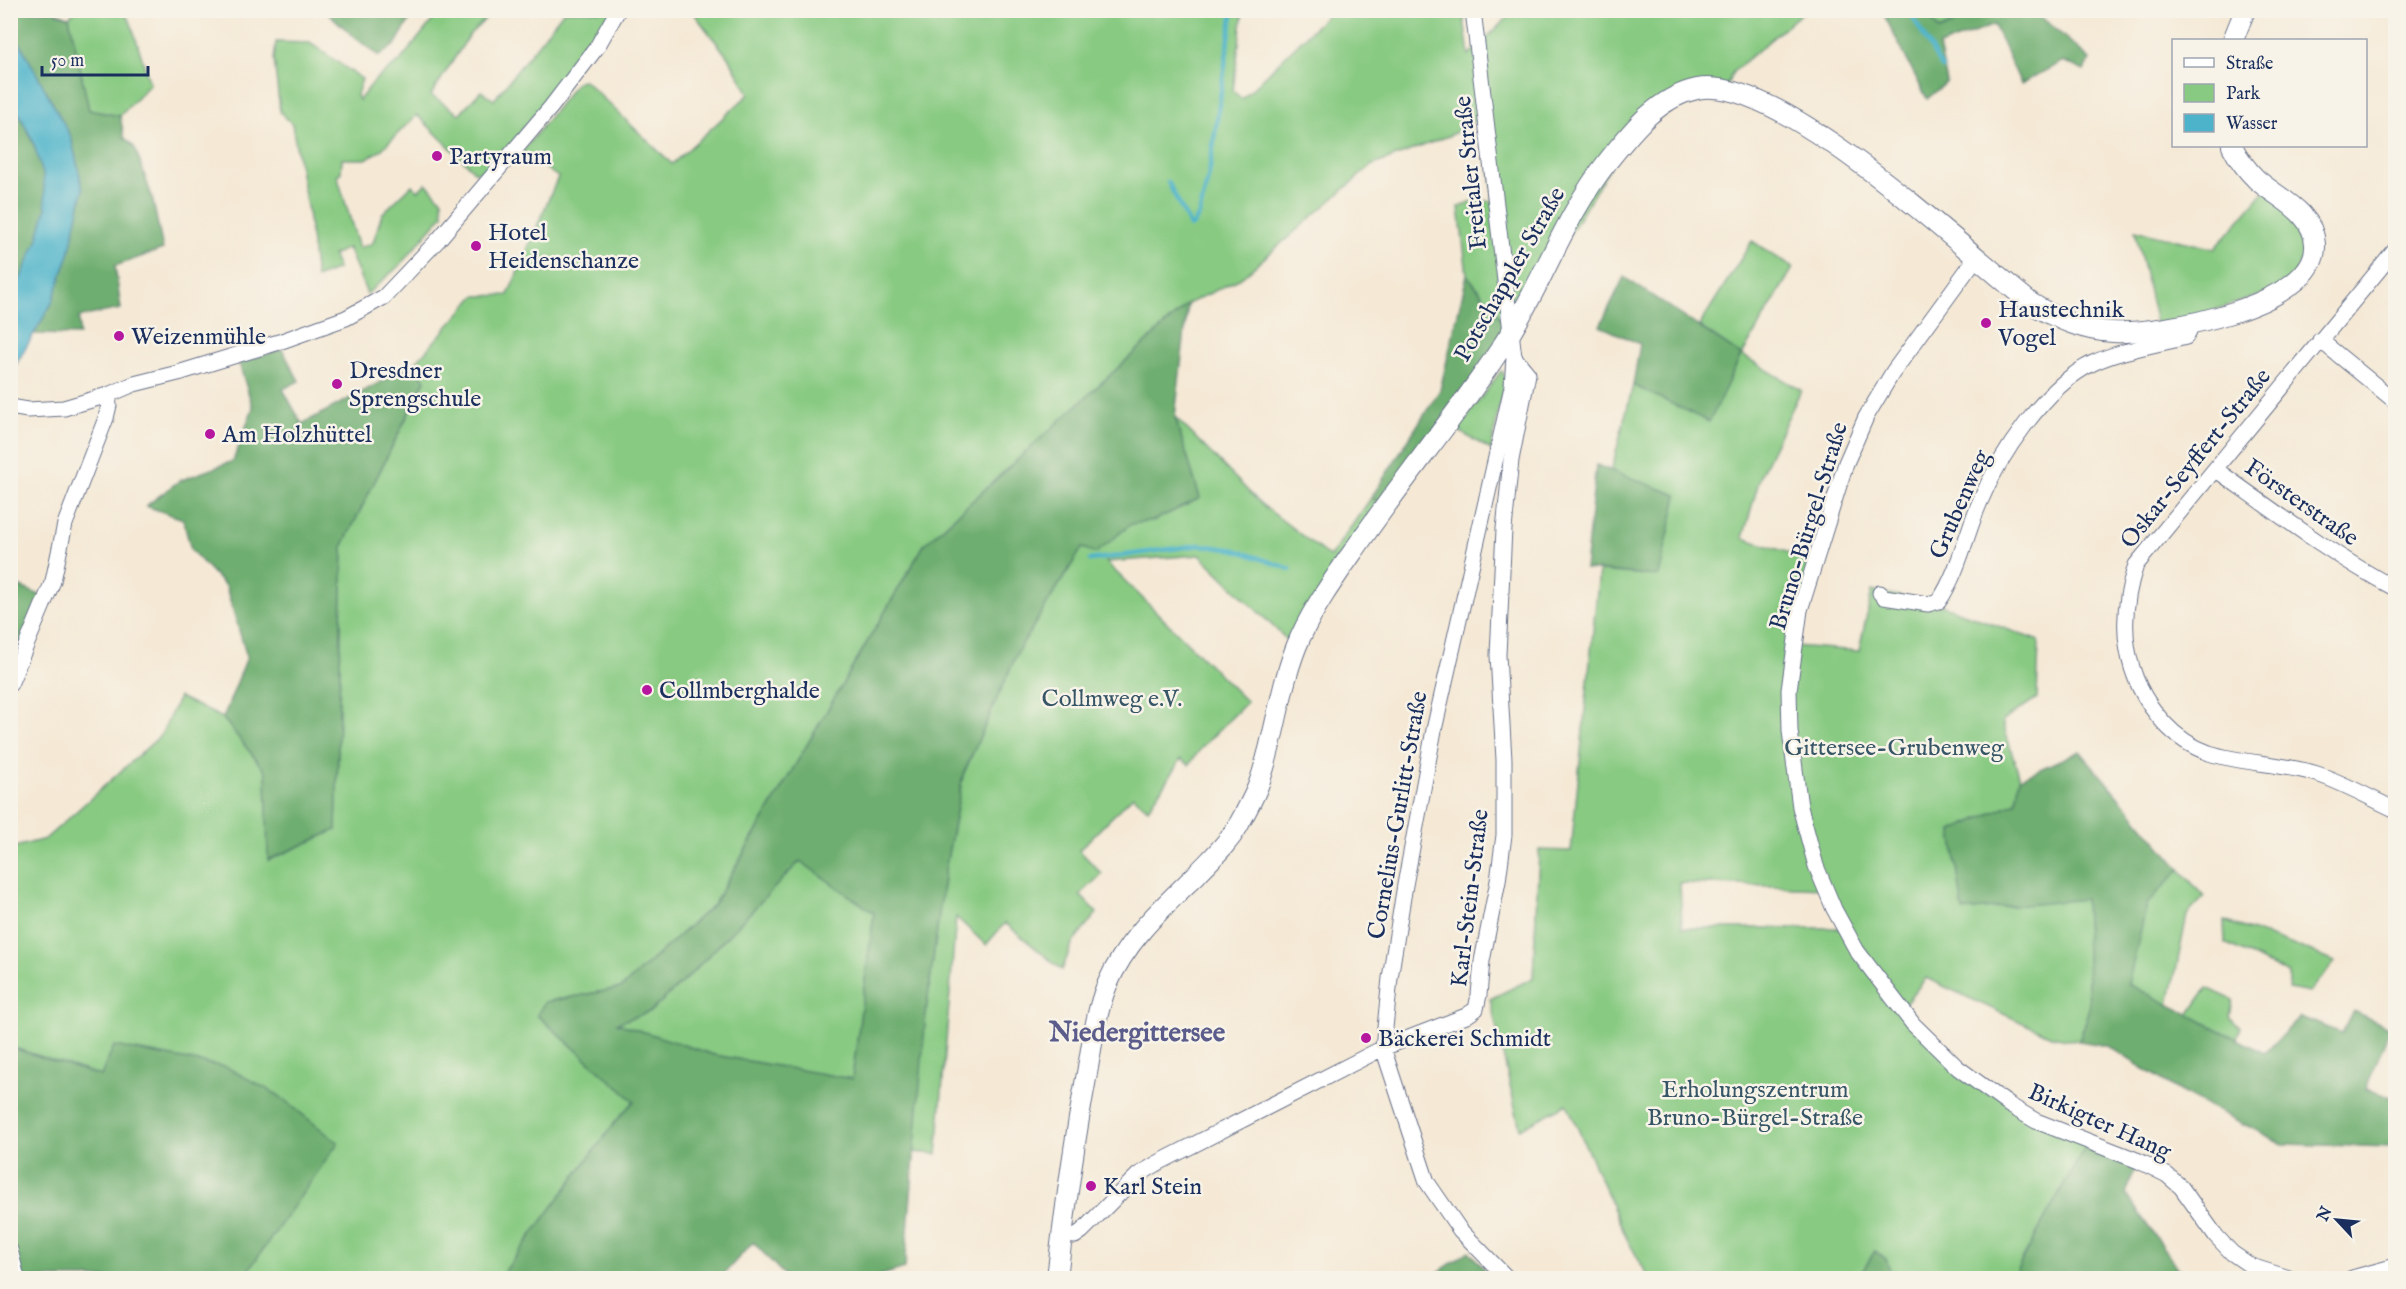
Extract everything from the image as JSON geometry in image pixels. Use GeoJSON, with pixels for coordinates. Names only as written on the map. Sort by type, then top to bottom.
{"type":"FeatureCollection","features":[{"type":"Feature","properties":{"kind":"street"},"geometry":{"type":"LineString","coordinates":[[10,407],[28,410],[64,408],[108,395],[134,384],[178,374],[279,342],[346,318],[384,297],[439,239],[551,107],[597,48],[618,10]]}},
{"type":"Feature","properties":{"kind":"street","name":"Freitaler Straße"},"geometry":{"type":"LineString","coordinates":[[1473,10],[1511,331]]}},
{"type":"Feature","properties":{"kind":"street"},"geometry":{"type":"LineString","coordinates":[[2233,39],[2245,10]]}},
{"type":"Feature","properties":{"kind":"street","name":"Potschappler Straße"},"geometry":{"type":"LineString","coordinates":[[1057,1278],[1074,1138],[1091,1048],[1106,989],[1115,968],[1126,949],[1150,920],[1223,848],[1237,827],[1258,786],[1280,700],[1299,641],[1323,595],[1385,504],[1511,331],[1562,232],[1605,164],[1643,120],[1660,106],[1679,95],[1696,89],[1715,88],[1742,94],[1802,123],[1860,163],[2032,304],[2076,326],[2114,332],[2136,331],[2230,315],[2268,298],[2303,275],[2313,262],[2314,235],[2303,216],[2255,178],[2233,147]]}},
{"type":"Feature","properties":{"kind":"street","name":"Oskar-Seyffert-Straße"},"geometry":{"type":"LineString","coordinates":[[2396,249],[2136,565],[2125,624],[2128,657],[2135,679],[2148,703],[2179,737],[2198,748],[2235,759],[2315,774],[2343,784],[2396,810]]}},
{"type":"Feature","properties":{"kind":"street","name":"Bruno-Bürgel-Straße"},"geometry":{"type":"LineString","coordinates":[[1871,969],[1857,951],[1834,909],[1816,866],[1800,807],[1792,761],[1789,710],[1796,628],[1846,463],[1866,417],[1913,344],[1976,258]]}},
{"type":"Feature","properties":{"kind":"street","name":"Grubenweg"},"geometry":{"type":"LineString","coordinates":[[1880,593],[1884,597],[1928,604],[1938,601],[1952,575],[1984,493],[2012,445],[2043,405],[2062,385],[2093,363],[2186,337],[2189,331],[2187,323]]}},
{"type":"Feature","properties":{"kind":"street","name":"Cornelius-Gurlitt-Straße"},"geometry":{"type":"LineString","coordinates":[[1507,1278],[1460,1230],[1427,1182],[1383,1048],[1390,978],[1434,730],[1512,387],[1514,357],[1511,331]]}},
{"type":"Feature","properties":{"kind":"street"},"geometry":{"type":"LineString","coordinates":[[2320,340],[2396,402]]}},
{"type":"Feature","properties":{"kind":"street","name":"Karl-Stein-Straße"},"geometry":{"type":"LineString","coordinates":[[1062,1234],[1075,1236],[1082,1231],[1133,1179],[1158,1163],[1383,1048],[1466,1016],[1476,1009],[1504,835],[1504,759],[1498,655],[1511,460],[1528,374],[1514,357]]}},
{"type":"Feature","properties":{"kind":"street"},"geometry":{"type":"LineString","coordinates":[[10,684],[54,580],[65,524],[106,418],[109,405],[108,395]]}},
{"type":"Feature","properties":{"kind":"street","name":"Försterstraße"},"geometry":{"type":"LineString","coordinates":[[2215,469],[2303,532],[2368,574],[2396,589]]}},
{"type":"Feature","properties":{"kind":"street","name":"Birkigter Hang"},"geometry":{"type":"LineString","coordinates":[[1871,969],[1900,1009],[1930,1041],[1958,1068],[1984,1088],[2043,1124],[2124,1154],[2167,1175],[2181,1186],[2216,1236],[2232,1252],[2251,1266],[2289,1278]]}},
{"type":"Feature","properties":{"kind":"street"},"geometry":{"type":"LineString","coordinates":[[10,1250],[17,1278]]}},
{"type":"Feature","properties":{"kind":"street"},"geometry":{"type":"LineString","coordinates":[[2352,1278],[2396,1266]]}},
{"type":"Feature","properties":{"kind":"green space"},"geometry":{"type":"Polygon","coordinates":[[[415,10],[395,45],[379,56],[326,11],[415,10]]]}},
{"type":"Feature","properties":{"kind":"green space"},"geometry":{"type":"Polygon","coordinates":[[[11,11],[53,11],[69,17],[89,110],[120,116],[124,137],[135,148],[152,197],[163,249],[115,266],[121,309],[79,317],[79,335],[34,334],[52,303],[69,254],[83,190],[71,137],[11,30],[11,11]]]}},
{"type":"Feature","properties":{"kind":"green space"},"geometry":{"type":"Polygon","coordinates":[[[75,11],[123,11],[131,23],[150,84],[120,116],[89,111],[69,17],[75,11]]]}},
{"type":"Feature","properties":{"kind":"green space"},"geometry":{"type":"Polygon","coordinates":[[[440,11],[494,11],[470,34],[431,95],[459,114],[481,91],[494,100],[564,11],[613,11],[575,69],[551,93],[513,142],[488,169],[476,173],[417,115],[380,151],[366,159],[342,159],[341,173],[337,175],[359,248],[373,243],[382,214],[412,185],[418,191],[426,183],[442,200],[443,215],[399,266],[367,294],[348,248],[333,255],[338,269],[316,278],[308,212],[292,124],[280,112],[274,59],[276,42],[310,43],[362,79],[357,95],[359,100],[375,80],[400,61],[440,11]]]}},
{"type":"Feature","properties":{"kind":"green space"},"geometry":{"type":"Polygon","coordinates":[[[692,11],[1243,11],[1233,91],[1242,99],[1331,11],[1463,11],[1469,55],[1514,11],[1804,11],[1733,72],[1725,89],[1706,88],[1628,137],[1511,331],[1467,275],[1459,207],[1477,200],[1494,202],[1486,114],[1451,135],[1371,166],[1241,278],[1188,304],[924,545],[714,904],[621,988],[545,1002],[537,1015],[634,1101],[616,1121],[500,1278],[243,1278],[338,1142],[102,1076],[11,1047],[11,848],[45,839],[61,825],[161,735],[179,697],[223,718],[266,772],[269,860],[336,830],[343,545],[425,381],[414,364],[475,296],[508,295],[558,177],[522,152],[578,81],[584,80],[672,164],[749,94],[730,60],[692,11]]]}},
{"type":"Feature","properties":{"kind":"green space"},"geometry":{"type":"Polygon","coordinates":[[[1882,11],[1926,11],[1939,30],[1983,11],[2034,11],[2090,59],[2084,71],[2063,61],[2021,84],[1994,25],[1939,46],[1947,82],[1927,99],[1882,11]]]}},
{"type":"Feature","properties":{"kind":"green space"},"geometry":{"type":"Polygon","coordinates":[[[1926,11],[1983,11],[1939,30],[1926,11]]]}},
{"type":"Feature","properties":{"kind":"green space"},"geometry":{"type":"Polygon","coordinates":[[[10,98],[37,151],[47,195],[44,222],[40,234],[11,300],[10,98]]]}},
{"type":"Feature","properties":{"kind":"green space"},"geometry":{"type":"Polygon","coordinates":[[[2267,188],[2314,235],[2288,287],[2157,328],[2135,230],[2215,249],[2267,188]]]}},
{"type":"Feature","properties":{"kind":"green space","name":"Erholungszentrum Bruno-Bürgel-Straße"},"geometry":{"type":"Polygon","coordinates":[[[1752,241],[1793,268],[1742,355],[1801,390],[1761,474],[1743,538],[1815,561],[1794,646],[1859,651],[1872,591],[1936,603],[2039,641],[2037,698],[2002,721],[2020,778],[2016,802],[1952,831],[1963,911],[2086,898],[2089,1012],[2079,1041],[2051,1036],[1926,978],[1901,1009],[1971,1078],[2088,1142],[2012,1278],[1892,1278],[1886,1259],[1875,1251],[1858,1278],[1649,1278],[1627,1239],[1567,1104],[1520,1129],[1490,999],[1533,978],[1539,850],[1571,851],[1599,571],[1658,576],[1677,495],[1611,472],[1633,385],[1709,421],[1741,355],[1699,326],[1752,241]],[[1680,883],[1682,928],[1843,928],[1825,888],[1680,883]]]}},
{"type":"Feature","properties":{"kind":"green space"},"geometry":{"type":"Polygon","coordinates":[[[1467,275],[1511,331],[1385,504],[1371,498],[1440,390],[1467,275]]]}},
{"type":"Feature","properties":{"kind":"green space"},"geometry":{"type":"Polygon","coordinates":[[[1624,277],[1741,355],[1709,422],[1633,385],[1640,344],[1600,326],[1624,277]]]}},
{"type":"Feature","properties":{"kind":"green space"},"geometry":{"type":"Polygon","coordinates":[[[1188,304],[1175,417],[1200,498],[1155,520],[1131,524],[1096,553],[1082,548],[1019,649],[963,775],[945,870],[926,1011],[905,1268],[872,1278],[787,1278],[753,1242],[720,1278],[500,1278],[616,1121],[634,1101],[537,1015],[545,1002],[621,988],[714,904],[924,545],[1188,304]],[[800,861],[690,975],[651,1011],[617,1023],[714,1055],[852,1079],[874,913],[800,861]]]}},
{"type":"Feature","properties":{"kind":"green space"},"geometry":{"type":"Polygon","coordinates":[[[282,349],[299,381],[283,389],[302,424],[414,364],[425,380],[343,545],[336,830],[268,860],[266,772],[223,718],[247,657],[226,587],[191,550],[183,519],[146,506],[179,481],[233,461],[253,408],[239,363],[282,349]]]}},
{"type":"Feature","properties":{"kind":"green space"},"geometry":{"type":"Polygon","coordinates":[[[1501,371],[1505,378],[1491,450],[1457,430],[1501,371]]]}},
{"type":"Feature","properties":{"kind":"green space","name":"Collmweg e.V."},"geometry":{"type":"Polygon","coordinates":[[[1175,417],[1261,504],[1330,557],[1371,498],[1385,504],[1299,641],[1287,640],[1200,555],[1106,562],[1247,702],[1202,747],[1189,765],[1181,759],[1148,809],[1133,796],[1079,850],[1102,874],[1080,895],[1097,913],[1072,944],[1062,970],[1005,923],[986,945],[956,917],[937,1154],[913,1152],[926,1011],[945,870],[963,775],[1019,649],[1082,548],[1096,552],[1131,524],[1155,520],[1200,498],[1175,417]]]}},
{"type":"Feature","properties":{"kind":"green space"},"geometry":{"type":"Polygon","coordinates":[[[1596,465],[1677,495],[1659,576],[1585,569],[1596,465]]]}},
{"type":"Feature","properties":{"kind":"green space"},"geometry":{"type":"Polygon","coordinates":[[[11,583],[47,598],[11,684],[11,583]]]}},
{"type":"Feature","properties":{"kind":"green space"},"geometry":{"type":"Polygon","coordinates":[[[2080,751],[2180,869],[2147,904],[2128,984],[2265,1053],[2300,1017],[2342,1033],[2353,1011],[2390,1028],[2366,1089],[2395,1098],[2395,1147],[2283,1144],[2181,1092],[2108,1046],[2079,1041],[2089,1012],[2085,899],[1963,911],[1952,831],[2016,802],[2020,778],[2080,751]]]}},
{"type":"Feature","properties":{"kind":"green space"},"geometry":{"type":"Polygon","coordinates":[[[800,861],[874,913],[852,1079],[714,1055],[616,1023],[651,1011],[690,975],[800,861]]]}},
{"type":"Feature","properties":{"kind":"green space"},"geometry":{"type":"Polygon","coordinates":[[[2180,869],[2204,897],[2187,915],[2169,1005],[2127,984],[2147,904],[2180,869]]]}},
{"type":"Feature","properties":{"kind":"green space"},"geometry":{"type":"Polygon","coordinates":[[[2224,921],[2335,962],[2309,993],[2289,989],[2289,974],[2225,943],[2224,921]]]}},
{"type":"Feature","properties":{"kind":"green space"},"geometry":{"type":"Polygon","coordinates":[[[2207,988],[2233,1000],[2230,1017],[2240,1028],[2237,1039],[2189,1015],[2207,988]]]}},
{"type":"Feature","properties":{"kind":"green space"},"geometry":{"type":"Polygon","coordinates":[[[114,1046],[226,1067],[278,1095],[338,1143],[243,1278],[17,1278],[10,1250],[10,1047],[101,1076],[114,1046]]]}},
{"type":"Feature","properties":{"kind":"green space"},"geometry":{"type":"Polygon","coordinates":[[[2088,1142],[2139,1161],[2125,1193],[2177,1268],[2190,1278],[2012,1278],[2088,1142]]]}},
{"type":"Feature","properties":{"kind":"green space"},"geometry":{"type":"Polygon","coordinates":[[[1469,1251],[1492,1278],[1430,1278],[1469,1251]]]}},
{"type":"Feature","properties":{"kind":"green space"},"geometry":{"type":"Polygon","coordinates":[[[1875,1251],[1886,1259],[1892,1278],[1858,1278],[1875,1251]]]}},
{"type":"Feature","properties":{"kind":"water"},"geometry":{"type":"Polygon","coordinates":[[[11,30],[71,137],[83,190],[69,254],[52,303],[11,373],[11,300],[37,241],[46,209],[43,174],[33,141],[11,98],[11,30]]]}},
{"type":"Feature","properties":{"kind":"waterway"},"geometry":{"type":"LineString","coordinates":[[1168,182],[1190,226],[1193,225],[1199,215],[1209,174],[1233,10]]}},
{"type":"Feature","properties":{"kind":"waterway"},"geometry":{"type":"LineString","coordinates":[[1909,10],[1942,68]]}},
{"type":"Feature","properties":{"kind":"waterway"},"geometry":{"type":"LineString","coordinates":[[1090,560],[1200,545],[1236,550],[1290,569]]}},
{"type":"Feature","properties":{"kind":"place","name":"Partyraum"},"geometry":{"type":"Point","coordinates":[437,156]}},
{"type":"Feature","properties":{"kind":"place","name":"Hotel Heidenschanze"},"geometry":{"type":"Point","coordinates":[476,246]}},
{"type":"Feature","properties":{"kind":"place","name":"Haustechnik Vogel"},"geometry":{"type":"Point","coordinates":[1986,323]}},
{"type":"Feature","properties":{"kind":"place","name":"Weizenmühle"},"geometry":{"type":"Point","coordinates":[119,336]}},
{"type":"Feature","properties":{"kind":"place","name":"Dresdner Sprengschule"},"geometry":{"type":"Point","coordinates":[337,384]}},
{"type":"Feature","properties":{"kind":"place","name":"Am Holzhüttel"},"geometry":{"type":"Point","coordinates":[210,434]}},
{"type":"Feature","properties":{"kind":"place","name":"Collmberghalde"},"geometry":{"type":"Point","coordinates":[647,690]}},
{"type":"Feature","properties":{"kind":"place","name":"Bäckerei Schmidt"},"geometry":{"type":"Point","coordinates":[1366,1038]}},
{"type":"Feature","properties":{"kind":"place","name":"Karl Stein"},"geometry":{"type":"Point","coordinates":[1091,1186]}},
{"type":"Feature","properties":{"kind":"district","name":"Niedergittersee"},"geometry":{"type":"Point","coordinates":[1137,1032]}},
{"type":"Feature","properties":{"kind":"park label","name":"Gittersee-Grubenweg"},"geometry":{"type":"Point","coordinates":[1894,747]}}]}
